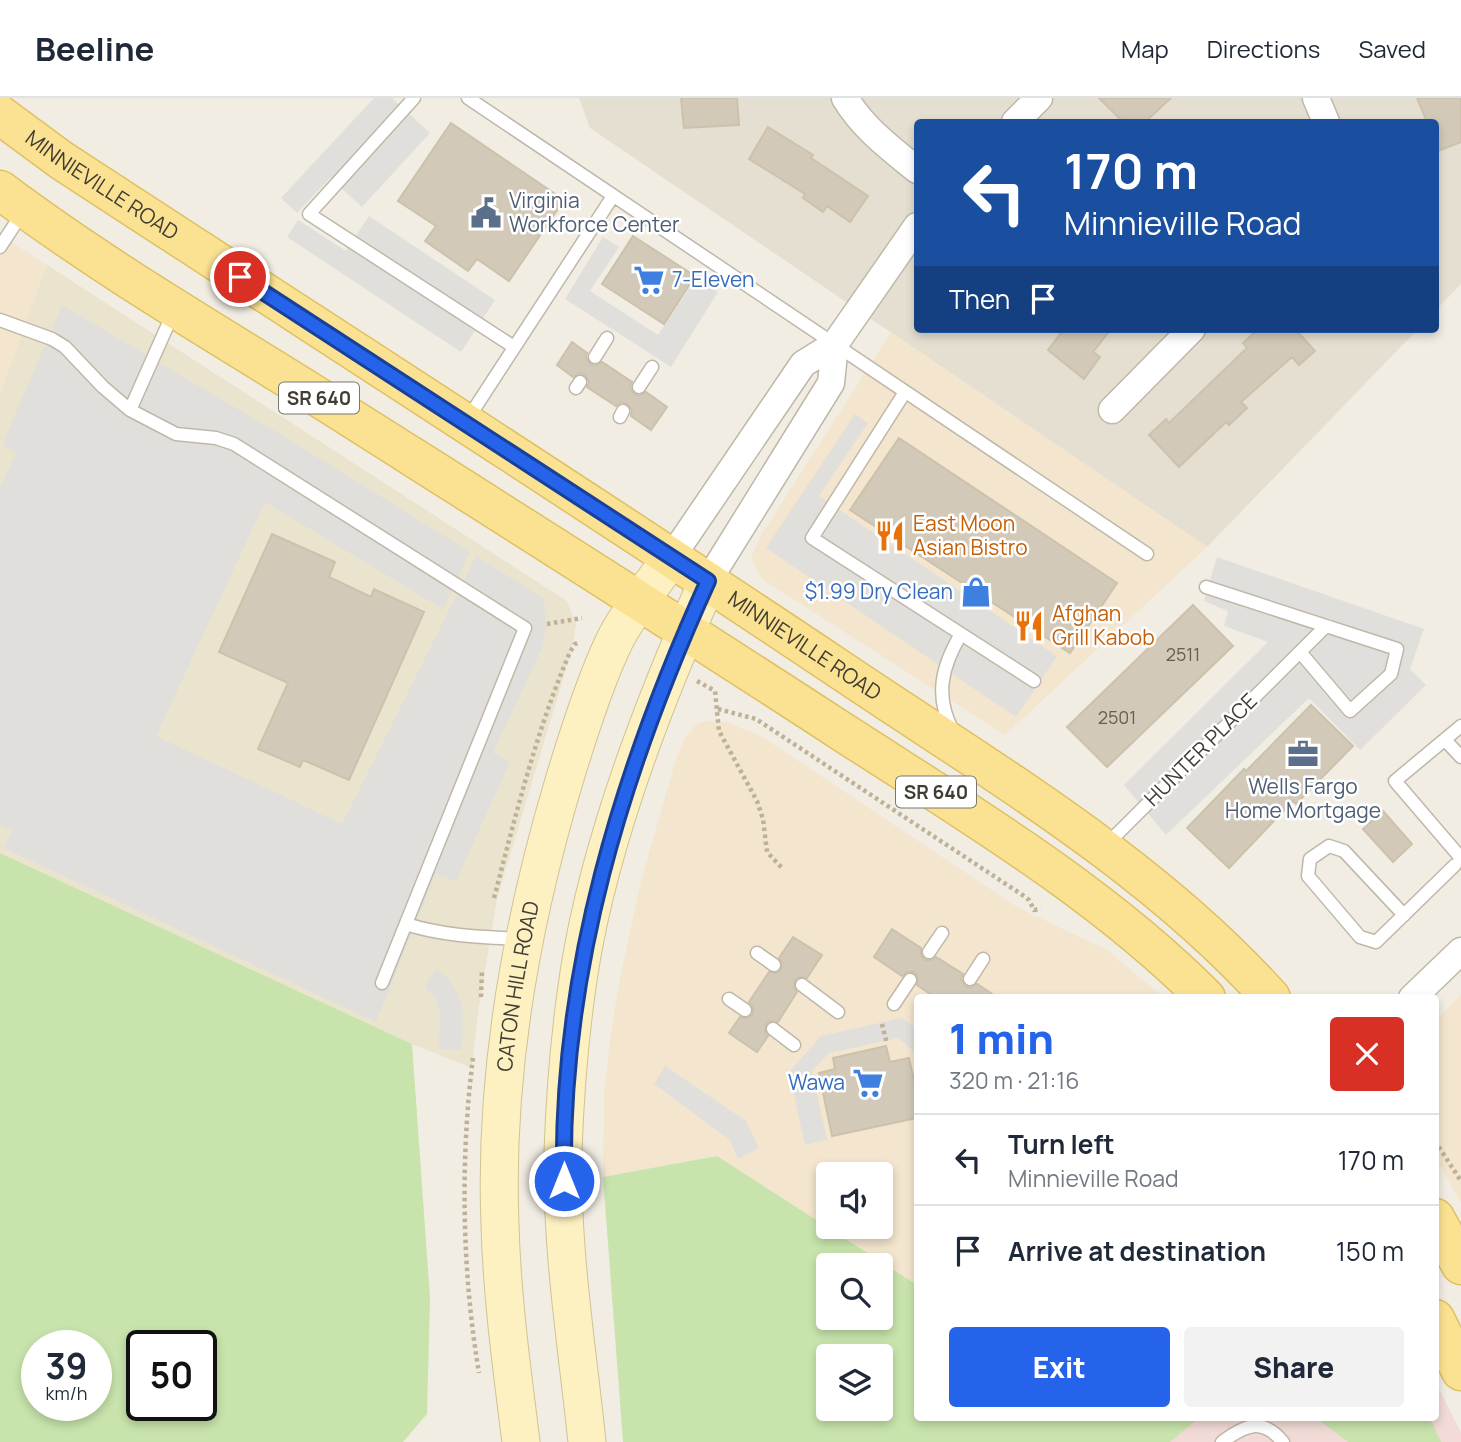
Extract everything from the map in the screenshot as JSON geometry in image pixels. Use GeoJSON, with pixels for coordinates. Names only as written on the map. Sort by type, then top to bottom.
{"type":"FeatureCollection","features":[{"type":"Feature","properties":{"kind":"main road","name":"MINNIEVILLE ROAD"},"geometry":{"type":"LineString","coordinates":[[0,115],[61,160],[708,581],[1102,848],[1201,926],[1267,994]]}},
{"type":"Feature","properties":{"kind":"main road","name":"SR 640"},"geometry":{"type":"LineString","coordinates":[[12,199],[176,308],[686,630],[1025,852],[1157,952],[1202,994]]}},
{"type":"Feature","properties":{"kind":"main road","name":"CATON HILL ROAD"},"geometry":{"type":"LineString","coordinates":[[521,1442],[505,1309],[499,1224],[499,1140],[507,1039],[524,939],[547,837],[574,748],[612,646],[671,558]]}},
{"type":"Feature","properties":{"kind":"main road"},"geometry":{"type":"LineString","coordinates":[[587,1442],[565,1237],[563,1154],[568,1054],[579,971],[607,849],[635,763],[686,630],[708,581]]}},
{"type":"Feature","properties":{"kind":"main road"},"geometry":{"type":"LineString","coordinates":[[1439,1225],[1461,1265]]}},
{"type":"Feature","properties":{"kind":"main road"},"geometry":{"type":"LineString","coordinates":[[1439,1328],[1461,1371]]}},
{"type":"Feature","properties":{"kind":"street"},"geometry":{"type":"LineString","coordinates":[[845,98],[869,130],[914,168]]}},
{"type":"Feature","properties":{"kind":"street"},"geometry":{"type":"LineString","coordinates":[[1018,119],[1039,98]]}},
{"type":"Feature","properties":{"kind":"street"},"geometry":{"type":"LineString","coordinates":[[1316,98],[1325,119]]}},
{"type":"Feature","properties":{"kind":"street"},"geometry":{"type":"LineString","coordinates":[[671,558],[803,364],[835,344],[914,230]]}},
{"type":"Feature","properties":{"kind":"street"},"geometry":{"type":"LineString","coordinates":[[1112,410],[1188,333]]}},
{"type":"Feature","properties":{"kind":"street"},"geometry":{"type":"LineString","coordinates":[[708,581],[831,383],[835,344]]}},
{"type":"Feature","properties":{"kind":"street"},"geometry":{"type":"LineString","coordinates":[[1416,994],[1461,951]]}},
{"type":"Feature","properties":{"kind":"lane"},"geometry":{"type":"LineString","coordinates":[[414,98],[309,214],[514,347]]}},
{"type":"Feature","properties":{"kind":"lane"},"geometry":{"type":"LineString","coordinates":[[468,98],[1147,554]]}},
{"type":"Feature","properties":{"kind":"lane"},"geometry":{"type":"LineString","coordinates":[[464,423],[613,196]]}},
{"type":"Feature","properties":{"kind":"lane"},"geometry":{"type":"LineString","coordinates":[[0,247],[12,199]]}},
{"type":"Feature","properties":{"kind":"lane"},"geometry":{"type":"LineString","coordinates":[[130,410],[176,308]]}},
{"type":"Feature","properties":{"kind":"lane"},"geometry":{"type":"LineString","coordinates":[[0,320],[52,339],[65,347],[103,387],[130,410],[176,434],[216,438],[234,444],[525,628],[382,983]]}},
{"type":"Feature","properties":{"kind":"lane"},"geometry":{"type":"LineString","coordinates":[[595,358],[607,338]]}},
{"type":"Feature","properties":{"kind":"lane"},"geometry":{"type":"LineString","coordinates":[[639,387],[652,367]]}},
{"type":"Feature","properties":{"kind":"lane"},"geometry":{"type":"LineString","coordinates":[[905,392],[813,538],[1034,681]]}},
{"type":"Feature","properties":{"kind":"lane"},"geometry":{"type":"LineString","coordinates":[[1206,587],[1397,649],[1391,674],[1350,711],[1300,652]]}},
{"type":"Feature","properties":{"kind":"lane","name":"HUNTER PLACE"},"geometry":{"type":"LineString","coordinates":[[1102,848],[1326,626]]}},
{"type":"Feature","properties":{"kind":"lane"},"geometry":{"type":"LineString","coordinates":[[961,634],[944,670],[946,714],[971,756],[988,770]]}},
{"type":"Feature","properties":{"kind":"lane"},"geometry":{"type":"LineString","coordinates":[[1404,915],[1345,851],[1329,846],[1310,859],[1308,876],[1360,937],[1376,942],[1459,864],[1395,781],[1461,726]]}},
{"type":"Feature","properties":{"kind":"lane"},"geometry":{"type":"LineString","coordinates":[[1445,740],[1461,757]]}},
{"type":"Feature","properties":{"kind":"lane"},"geometry":{"type":"LineString","coordinates":[[406,924],[453,934],[524,939]]}},
{"type":"Feature","properties":{"kind":"lane"},"geometry":{"type":"LineString","coordinates":[[929,952],[942,933]]}},
{"type":"Feature","properties":{"kind":"lane"},"geometry":{"type":"LineString","coordinates":[[757,953],[774,965]]}},
{"type":"Feature","properties":{"kind":"lane"},"geometry":{"type":"LineString","coordinates":[[970,979],[983,959]]}},
{"type":"Feature","properties":{"kind":"lane"},"geometry":{"type":"LineString","coordinates":[[894,1004],[910,980]]}},
{"type":"Feature","properties":{"kind":"lane"},"geometry":{"type":"LineString","coordinates":[[802,985],[838,1012]]}},
{"type":"Feature","properties":{"kind":"lane"},"geometry":{"type":"LineString","coordinates":[[729,999],[745,1010]]}},
{"type":"Feature","properties":{"kind":"lane"},"geometry":{"type":"LineString","coordinates":[[773,1029],[794,1045]]}},
{"type":"Feature","properties":{"kind":"lane"},"geometry":{"type":"LineString","coordinates":[[1222,1442],[1239,1430],[1252,1426],[1269,1430],[1283,1442]]}},
{"type":"Feature","properties":{"kind":"path"},"geometry":{"type":"LineString","coordinates":[[547,624],[582,618]]}},
{"type":"Feature","properties":{"kind":"path"},"geometry":{"type":"LineString","coordinates":[[494,898],[546,709],[570,652],[575,644],[580,642]]}},
{"type":"Feature","properties":{"kind":"path"},"geometry":{"type":"LineString","coordinates":[[715,691],[719,731],[748,782],[762,816],[766,852],[782,868]]}},
{"type":"Feature","properties":{"kind":"path"},"geometry":{"type":"LineString","coordinates":[[718,709],[756,719],[1024,896],[1034,910],[1041,909]]}},
{"type":"Feature","properties":{"kind":"path"},"geometry":{"type":"LineString","coordinates":[[882,1024],[887,1044]]}},
{"type":"Feature","properties":{"kind":"path"},"geometry":{"type":"LineString","coordinates":[[1439,1147],[1461,1181]]}},
{"type":"Feature","properties":{"kind":"shaded area"},"geometry":{"type":"Polygon","coordinates":[[[374,98],[392,98],[430,133],[362,207],[330,178],[297,213],[281,198],[374,98]]]}},
{"type":"Feature","properties":{"kind":"shaded area"},"geometry":{"type":"Polygon","coordinates":[[[579,98],[1461,98],[1461,284],[1439,307],[1439,119],[914,119],[914,333],[1414,333],[1207,547],[590,128],[579,98]]]}},
{"type":"Feature","properties":{"kind":"shaded area"},"geometry":{"type":"Polygon","coordinates":[[[369,216],[495,300],[461,352],[287,237],[298,220],[346,251],[369,216]]]}},
{"type":"Feature","properties":{"kind":"shaded area"},"geometry":{"type":"Polygon","coordinates":[[[0,235],[47,265],[0,394],[0,235]]]}},
{"type":"Feature","properties":{"kind":"shaded area"},"geometry":{"type":"Polygon","coordinates":[[[603,237],[619,247],[590,291],[658,335],[696,278],[718,292],[671,367],[565,299],[603,237]]]}},
{"type":"Feature","properties":{"kind":"shaded area"},"geometry":{"type":"Polygon","coordinates":[[[47,265],[567,601],[576,624],[572,649],[497,899],[478,1012],[472,1068],[412,1044],[0,853],[0,394],[47,265]]]}},
{"type":"Feature","properties":{"kind":"shaded area"},"geometry":{"type":"Polygon","coordinates":[[[62,305],[293,442],[470,552],[443,609],[265,502],[156,736],[342,824],[476,556],[544,599],[546,626],[542,648],[493,753],[510,762],[456,881],[436,874],[376,1022],[4,848],[12,830],[0,825],[0,488],[16,453],[2,445],[62,305]]]}},
{"type":"Feature","properties":{"kind":"shaded area"},"geometry":{"type":"Polygon","coordinates":[[[891,332],[1207,547],[1005,735],[762,579],[753,563],[752,555],[760,537],[891,332]]]}},
{"type":"Feature","properties":{"kind":"shaded area"},"geometry":{"type":"Polygon","coordinates":[[[855,414],[868,423],[819,496],[1057,656],[1016,717],[766,548],[855,414]]]}},
{"type":"Feature","properties":{"kind":"shaded area"},"geometry":{"type":"Polygon","coordinates":[[[1217,557],[1424,629],[1410,669],[1426,685],[1360,750],[1309,698],[1166,835],[1124,785],[1268,642],[1224,626],[1228,611],[1204,601],[1217,557]]]}},
{"type":"Feature","properties":{"kind":"shaded area"},"geometry":{"type":"Polygon","coordinates":[[[707,721],[726,722],[761,736],[1017,907],[1107,950],[1159,994],[914,994],[914,1283],[893,1270],[893,1253],[867,1253],[846,1239],[893,1239],[893,1162],[816,1162],[816,1220],[717,1156],[603,1177],[604,1094],[619,983],[641,881],[676,759],[685,737],[697,724],[707,721]]]}},
{"type":"Feature","properties":{"kind":"shaded area"},"geometry":{"type":"Polygon","coordinates":[[[436,969],[448,978],[461,1004],[461,1050],[439,1049],[440,1013],[436,999],[425,987],[436,969]]]}},
{"type":"Feature","properties":{"kind":"shaded area"},"geometry":{"type":"Polygon","coordinates":[[[1461,995],[1461,1202],[1439,1165],[1439,1017],[1461,995]]]}},
{"type":"Feature","properties":{"kind":"shaded area"},"geometry":{"type":"Polygon","coordinates":[[[902,1018],[914,1027],[914,1051],[898,1038],[829,1053],[812,1071],[827,1140],[805,1145],[789,1072],[821,1036],[902,1018]]]}},
{"type":"Feature","properties":{"kind":"shaded area"},"geometry":{"type":"Polygon","coordinates":[[[665,1066],[746,1121],[759,1148],[738,1159],[730,1140],[654,1084],[665,1066]]]}},
{"type":"Feature","properties":{"kind":"shaded area"},"geometry":{"type":"Polygon","coordinates":[[[1439,1389],[1461,1433],[1461,1442],[1165,1442],[1189,1421],[1439,1421],[1439,1389]]]}},
{"type":"Feature","properties":{"kind":"green space"},"geometry":{"type":"Polygon","coordinates":[[[0,853],[412,1044],[430,1298],[427,1414],[403,1442],[0,1442],[0,853]]]}},
{"type":"Feature","properties":{"kind":"green space"},"geometry":{"type":"Polygon","coordinates":[[[717,1156],[816,1220],[816,1239],[846,1239],[867,1253],[816,1253],[816,1330],[893,1330],[893,1270],[914,1283],[914,1421],[1195,1421],[1170,1442],[623,1442],[603,1177],[717,1156]]]}},
{"type":"Feature","properties":{"kind":"green space"},"geometry":{"type":"Polygon","coordinates":[[[1320,1421],[1431,1421],[1441,1442],[1348,1442],[1320,1421]]]}},
{"type":"Feature","properties":{"kind":"building"},"geometry":{"type":"Polygon","coordinates":[[[681,98],[737,98],[739,125],[684,128],[681,98]]]}},
{"type":"Feature","properties":{"kind":"building"},"geometry":{"type":"Polygon","coordinates":[[[1099,98],[1171,98],[1148,119],[1120,119],[1099,98]]]}},
{"type":"Feature","properties":{"kind":"building"},"geometry":{"type":"Polygon","coordinates":[[[1417,98],[1461,98],[1461,142],[1439,150],[1439,119],[1426,119],[1417,98]]]}},
{"type":"Feature","properties":{"kind":"building","name":"Virginia Workforce Center"},"geometry":{"type":"Polygon","coordinates":[[[451,123],[564,200],[509,281],[477,259],[468,271],[425,241],[436,226],[398,201],[451,123]]]}},
{"type":"Feature","properties":{"kind":"building"},"geometry":{"type":"Polygon","coordinates":[[[768,127],[813,155],[811,158],[868,196],[850,222],[827,206],[823,212],[803,198],[805,194],[749,159],[768,127]]]}},
{"type":"Feature","properties":{"kind":"building","name":"7-Eleven"},"geometry":{"type":"Polygon","coordinates":[[[633,236],[695,276],[664,324],[602,284],[633,236]]]}},
{"type":"Feature","properties":{"kind":"building"},"geometry":{"type":"Polygon","coordinates":[[[1061,333],[1108,333],[1093,352],[1100,357],[1084,379],[1048,350],[1061,333]]]}},
{"type":"Feature","properties":{"kind":"building"},"geometry":{"type":"Polygon","coordinates":[[[1254,333],[1299,333],[1315,351],[1299,365],[1292,357],[1241,402],[1247,408],[1229,425],[1226,422],[1179,467],[1149,435],[1166,419],[1169,423],[1247,348],[1243,343],[1254,333]]]}},
{"type":"Feature","properties":{"kind":"building"},"geometry":{"type":"Polygon","coordinates":[[[572,342],[587,353],[590,364],[595,366],[602,362],[632,382],[630,387],[634,394],[639,396],[646,392],[667,407],[651,430],[631,416],[632,410],[627,404],[622,402],[616,406],[587,387],[589,382],[585,375],[580,373],[573,377],[557,365],[572,342]]]}},
{"type":"Feature","properties":{"kind":"building"},"geometry":{"type":"Polygon","coordinates":[[[899,438],[1117,583],[1070,653],[850,510],[899,438]]]}},
{"type":"Feature","properties":{"kind":"building"},"geometry":{"type":"Polygon","coordinates":[[[272,534],[335,562],[329,577],[371,597],[374,589],[424,612],[349,780],[303,760],[300,767],[258,749],[288,683],[219,652],[272,534]]]}},
{"type":"Feature","properties":{"kind":"building"},"geometry":{"type":"Polygon","coordinates":[[[1193,605],[1233,646],[1107,767],[1067,727],[1193,605]]]}},
{"type":"Feature","properties":{"kind":"building"},"geometry":{"type":"Polygon","coordinates":[[[1311,705],[1353,746],[1296,804],[1293,801],[1229,868],[1187,828],[1311,705]]]}},
{"type":"Feature","properties":{"kind":"building"},"geometry":{"type":"Polygon","coordinates":[[[1383,811],[1412,844],[1393,862],[1363,829],[1383,811]]]}},
{"type":"Feature","properties":{"kind":"building"},"geometry":{"type":"Polygon","coordinates":[[[892,929],[921,948],[921,955],[925,960],[936,957],[963,974],[961,979],[965,986],[970,988],[977,984],[992,994],[930,994],[917,985],[918,977],[914,972],[907,972],[902,976],[874,957],[892,929]]]}},
{"type":"Feature","properties":{"kind":"building","name":"Wawa"},"geometry":{"type":"Polygon","coordinates":[[[793,937],[822,955],[807,978],[799,977],[795,980],[794,988],[797,992],[778,1022],[770,1021],[766,1024],[765,1032],[768,1036],[757,1052],[729,1033],[740,1017],[748,1018],[753,1014],[753,1007],[749,1002],[769,972],[777,973],[781,969],[782,962],[779,958],[793,937]]]}},
{"type":"Feature","properties":{"kind":"building","name":"Wawa"},"geometry":{"type":"Polygon","coordinates":[[[886,1046],[890,1062],[909,1058],[914,1080],[914,1119],[832,1136],[819,1073],[835,1069],[833,1058],[886,1046]]]}},
{"type":"Feature","properties":{"kind":"place","name":"Virginia Workforce Center"},"geometry":{"type":"Point","coordinates":[486,213]}},
{"type":"Feature","properties":{"kind":"place","name":"7-Eleven"},"geometry":{"type":"Point","coordinates":[649,280]}},
{"type":"Feature","properties":{"kind":"place","name":"East Moon Asian Bistro"},"geometry":{"type":"Point","coordinates":[890,536]}},
{"type":"Feature","properties":{"kind":"place","name":"$1.99 Dry Clean"},"geometry":{"type":"Point","coordinates":[976,592]}},
{"type":"Feature","properties":{"kind":"place","name":"Afghan Grill Kabob"},"geometry":{"type":"Point","coordinates":[1029,626]}},
{"type":"Feature","properties":{"kind":"place","name":"Wells Fargo Home Mortgage"},"geometry":{"type":"Point","coordinates":[1303,754]}},
{"type":"Feature","properties":{"kind":"place","name":"Wawa"},"geometry":{"type":"Point","coordinates":[868,1083]}},
{"type":"Feature","properties":{"kind":"route"},"geometry":{"type":"LineString","coordinates":[[240,277],[708,581],[686,630],[635,763],[607,849],[588,926],[568,1054],[564,1181]]}}]}
